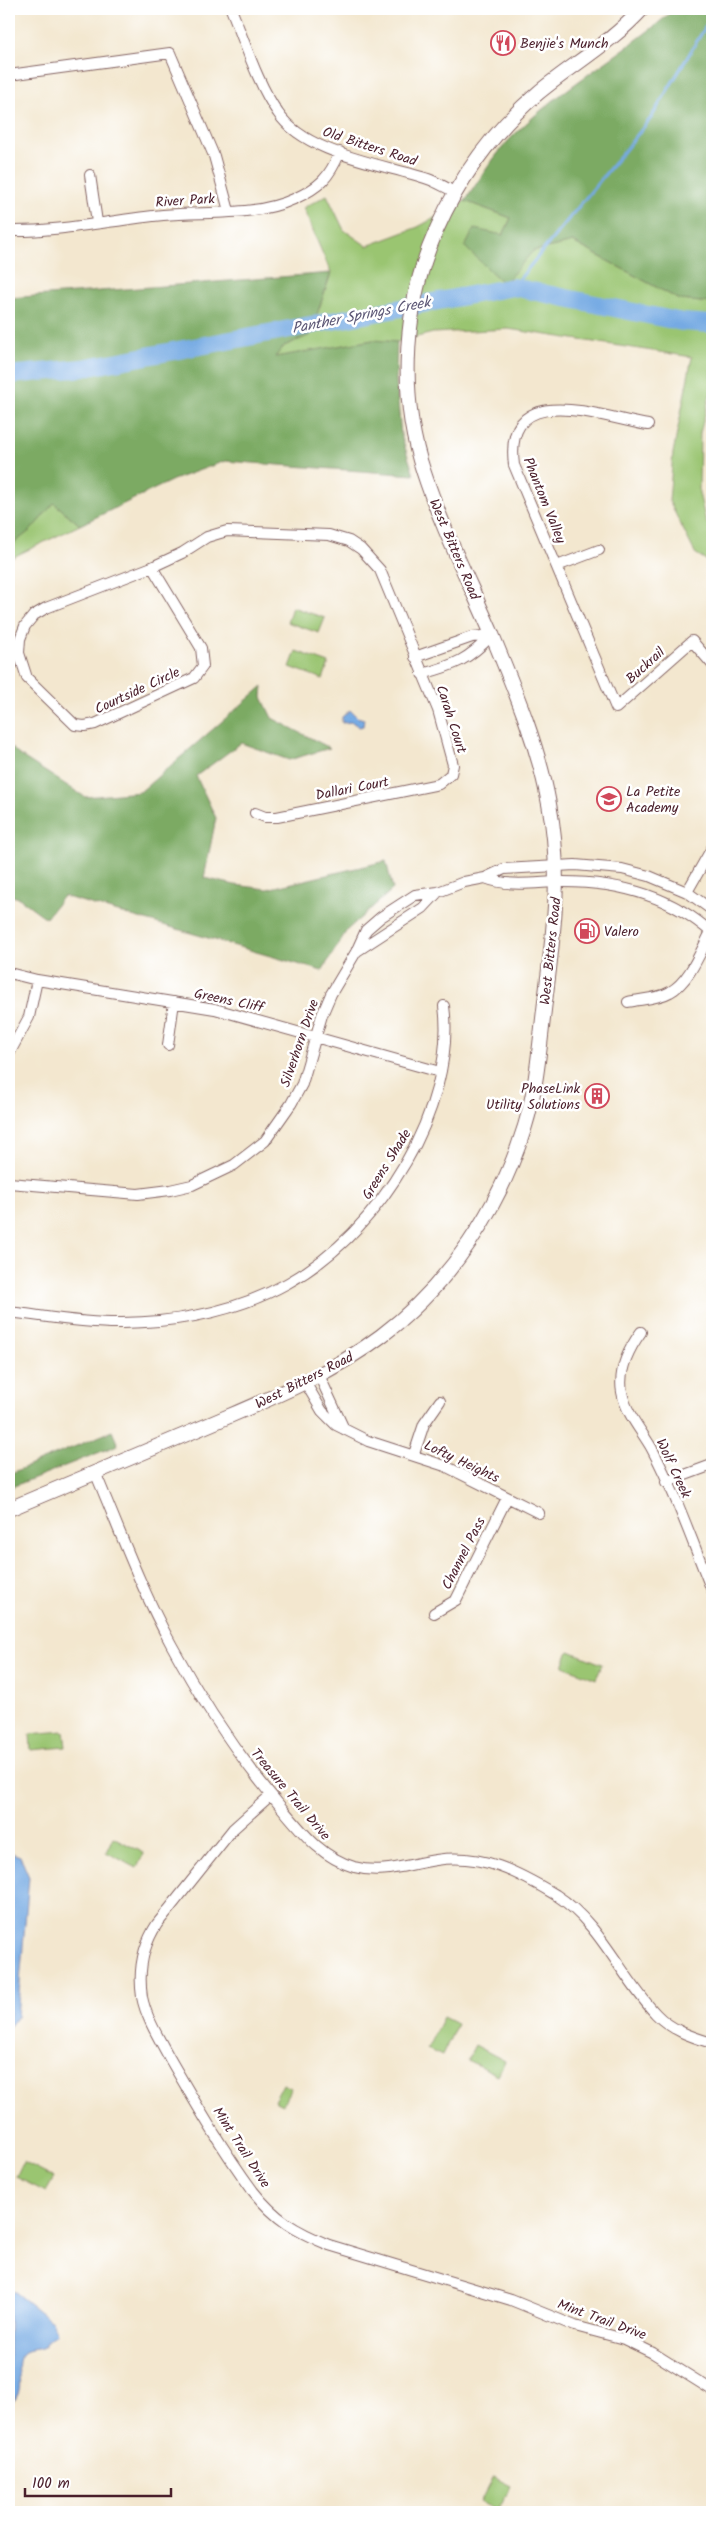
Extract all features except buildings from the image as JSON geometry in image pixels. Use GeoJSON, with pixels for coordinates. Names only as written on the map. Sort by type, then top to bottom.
{"type":"FeatureCollection","features":[{"type":"Feature","properties":{"kind":"main road","name":"West Bitters Road"},"geometry":{"type":"LineString","coordinates":[[9,1509],[306,1382],[348,1359],[383,1335],[415,1307],[450,1270],[469,1244],[493,1203],[526,1125],[534,1081],[557,910],[556,866],[550,805],[539,759],[519,701],[436,506],[421,466],[409,397],[409,346],[418,286],[428,250],[442,216],[489,143],[514,115],[541,91],[601,47],[642,9]]}},
{"type":"Feature","properties":{"kind":"street","name":"Old Bitters Road"},"geometry":{"type":"LineString","coordinates":[[231,9],[268,97],[278,114],[290,126],[309,140],[340,152],[430,180],[456,192]]}},
{"type":"Feature","properties":{"kind":"street"},"geometry":{"type":"LineString","coordinates":[[9,75],[170,53],[214,156],[229,211]]}},
{"type":"Feature","properties":{"kind":"street","name":"River Park"},"geometry":{"type":"LineString","coordinates":[[9,231],[44,230],[163,215],[262,208],[293,200],[320,185],[332,172],[340,152]]}},
{"type":"Feature","properties":{"kind":"street"},"geometry":{"type":"LineString","coordinates":[[90,175],[97,222]]}},
{"type":"Feature","properties":{"kind":"street","name":"Phantom Valley"},"geometry":{"type":"LineString","coordinates":[[616,708],[514,465],[513,439],[518,427],[528,416],[543,410],[560,408],[648,425]]}},
{"type":"Feature","properties":{"kind":"street","name":"Courtside Circle"},"geometry":{"type":"LineString","coordinates":[[152,567],[201,648],[203,666],[194,678],[122,712],[95,724],[75,725],[27,678],[19,653],[20,639],[25,626],[34,615],[46,608],[152,567],[182,553],[207,537],[227,531],[329,535],[342,539],[361,549],[380,570],[422,674]]}},
{"type":"Feature","properties":{"kind":"street"},"geometry":{"type":"LineString","coordinates":[[557,566],[599,550]]}},
{"type":"Feature","properties":{"kind":"street"},"geometry":{"type":"LineString","coordinates":[[415,657],[472,637],[492,635]]}},
{"type":"Feature","properties":{"kind":"street"},"geometry":{"type":"LineString","coordinates":[[422,674],[446,667],[474,654],[492,635]]}},
{"type":"Feature","properties":{"kind":"street","name":"Buckrail"},"geometry":{"type":"LineString","coordinates":[[616,708],[692,641],[712,664]]}},
{"type":"Feature","properties":{"kind":"street","name":"Carah Court"},"geometry":{"type":"LineString","coordinates":[[422,674],[438,710],[453,765],[451,774]]}},
{"type":"Feature","properties":{"kind":"street","name":"Dallari Court"},"geometry":{"type":"LineString","coordinates":[[255,813],[265,817],[277,817],[439,784],[451,774]]}},
{"type":"Feature","properties":{"kind":"street"},"geometry":{"type":"LineString","coordinates":[[687,892],[712,848]]}},
{"type":"Feature","properties":{"kind":"street","name":"Silverhorn Drive"},"geometry":{"type":"LineString","coordinates":[[9,1183],[138,1194],[170,1190],[213,1177],[234,1165],[265,1141],[278,1124],[302,1084],[331,994],[356,952],[366,930],[415,894],[438,892],[464,882],[485,878],[504,869],[575,865],[622,869],[649,876],[687,892],[712,910]]}},
{"type":"Feature","properties":{"kind":"street","name":"Silverhorn Drive"},"geometry":{"type":"LineString","coordinates":[[485,878],[501,885],[557,882],[605,885],[642,892],[679,907],[712,932]]}},
{"type":"Feature","properties":{"kind":"street","name":"Silverhorn Drive"},"geometry":{"type":"LineString","coordinates":[[356,952],[424,908],[438,892]]}},
{"type":"Feature","properties":{"kind":"street"},"geometry":{"type":"LineString","coordinates":[[388,912],[398,926]]}},
{"type":"Feature","properties":{"kind":"street"},"geometry":{"type":"LineString","coordinates":[[628,1002],[660,996],[669,993],[680,985],[712,932]]}},
{"type":"Feature","properties":{"kind":"street","name":"Greens Cliff"},"geometry":{"type":"LineString","coordinates":[[9,973],[37,980],[214,1009],[440,1072]]}},
{"type":"Feature","properties":{"kind":"street"},"geometry":{"type":"LineString","coordinates":[[9,1054],[29,1017],[37,980]]}},
{"type":"Feature","properties":{"kind":"street"},"geometry":{"type":"LineString","coordinates":[[168,1045],[174,1002]]}},
{"type":"Feature","properties":{"kind":"street","name":"Greens Shade"},"geometry":{"type":"LineString","coordinates":[[9,1312],[120,1324],[176,1320],[209,1314],[257,1300],[297,1279],[339,1248],[383,1199],[422,1131],[440,1072],[447,1028],[444,1006]]}},
{"type":"Feature","properties":{"kind":"street","name":"Wolf Creek"},"geometry":{"type":"LineString","coordinates":[[641,1332],[626,1356],[622,1373],[622,1392],[636,1426],[652,1449],[712,1590]]}},
{"type":"Feature","properties":{"kind":"street","name":"Lofty Heights"},"geometry":{"type":"LineString","coordinates":[[319,1375],[332,1414]]}},
{"type":"Feature","properties":{"kind":"street","name":"Lofty Heights"},"geometry":{"type":"LineString","coordinates":[[306,1382],[344,1429],[368,1441],[414,1454],[445,1466],[539,1513]]}},
{"type":"Feature","properties":{"kind":"street"},"geometry":{"type":"LineString","coordinates":[[414,1454],[424,1424],[440,1401]]}},
{"type":"Feature","properties":{"kind":"street"},"geometry":{"type":"LineString","coordinates":[[666,1482],[712,1465]]}},
{"type":"Feature","properties":{"kind":"street","name":"Treasure Trail Drive"},"geometry":{"type":"LineString","coordinates":[[95,1472],[170,1642],[200,1695],[235,1748],[271,1796],[319,1849],[338,1861],[354,1866],[392,1870],[436,1860],[465,1859],[494,1864],[522,1874],[576,1910],[656,2014],[687,2035],[712,2043]]}},
{"type":"Feature","properties":{"kind":"street","name":"Channel Pass"},"geometry":{"type":"LineString","coordinates":[[434,1613],[456,1600],[507,1498]]}},
{"type":"Feature","properties":{"kind":"street","name":"Mint Trail Drive"},"geometry":{"type":"LineString","coordinates":[[271,1796],[233,1829],[157,1924],[148,1938],[143,1951],[141,1975],[142,1998],[158,2037],[182,2080],[253,2191],[290,2228],[306,2236],[329,2245],[511,2300],[575,2326],[624,2339],[653,2353],[712,2390]]}},
{"type":"Feature","properties":{"kind":"green space"},"geometry":{"type":"Polygon","coordinates":[[[675,9],[712,9],[712,222],[709,222],[709,243],[712,244],[712,303],[680,300],[573,242],[533,251],[504,284],[465,247],[474,229],[503,235],[511,218],[465,201],[500,151],[532,118],[675,9]]]}},
{"type":"Feature","properties":{"kind":"green space"},"geometry":{"type":"Polygon","coordinates":[[[327,195],[344,230],[367,246],[418,227],[465,201],[511,218],[503,235],[533,251],[573,242],[680,300],[712,303],[712,388],[700,433],[699,493],[706,522],[712,529],[712,564],[695,553],[669,501],[673,453],[692,357],[508,329],[433,333],[397,342],[373,340],[274,358],[284,346],[310,335],[331,273],[303,208],[327,195]]]}},
{"type":"Feature","properties":{"kind":"green space"},"geometry":{"type":"Polygon","coordinates":[[[331,273],[310,335],[284,346],[275,357],[373,340],[397,342],[396,380],[401,435],[414,475],[225,461],[173,480],[80,525],[54,503],[31,530],[9,547],[9,298],[331,273]]]}},
{"type":"Feature","properties":{"kind":"green space"},"geometry":{"type":"Polygon","coordinates":[[[54,503],[80,525],[9,559],[9,547],[30,530],[54,503]]]}},
{"type":"Feature","properties":{"kind":"green space"},"geometry":{"type":"Polygon","coordinates":[[[292,607],[325,618],[319,633],[287,622],[292,607]]]}},
{"type":"Feature","properties":{"kind":"green space"},"geometry":{"type":"Polygon","coordinates":[[[296,651],[329,663],[323,679],[290,667],[296,651]]]}},
{"type":"Feature","properties":{"kind":"green space"},"geometry":{"type":"Polygon","coordinates":[[[263,686],[262,697],[272,718],[330,748],[289,760],[241,743],[196,776],[216,818],[204,878],[235,885],[267,889],[386,861],[393,889],[347,930],[322,971],[63,896],[46,918],[19,898],[9,895],[9,745],[18,754],[85,797],[140,792],[263,686]]]}},
{"type":"Feature","properties":{"kind":"green space"},"geometry":{"type":"Polygon","coordinates":[[[112,1431],[118,1445],[9,1488],[9,1474],[112,1431]]]}},
{"type":"Feature","properties":{"kind":"green space"},"geometry":{"type":"Polygon","coordinates":[[[569,1651],[602,1664],[596,1679],[563,1666],[569,1651]]]}},
{"type":"Feature","properties":{"kind":"green space"},"geometry":{"type":"Polygon","coordinates":[[[64,1731],[66,1747],[31,1750],[30,1734],[64,1731]]]}},
{"type":"Feature","properties":{"kind":"green space"},"geometry":{"type":"Polygon","coordinates":[[[113,1837],[144,1853],[137,1868],[106,1852],[113,1837]]]}},
{"type":"Feature","properties":{"kind":"green space"},"geometry":{"type":"Polygon","coordinates":[[[443,2017],[457,2024],[442,2056],[427,2049],[443,2017]]]}},
{"type":"Feature","properties":{"kind":"green space"},"geometry":{"type":"Polygon","coordinates":[[[475,2045],[505,2061],[498,2075],[467,2060],[475,2045]]]}},
{"type":"Feature","properties":{"kind":"green space"},"geometry":{"type":"Polygon","coordinates":[[[283,2084],[291,2088],[282,2105],[274,2101],[283,2084]]]}},
{"type":"Feature","properties":{"kind":"green space"},"geometry":{"type":"Polygon","coordinates":[[[23,2162],[54,2178],[46,2192],[16,2177],[23,2162]]]}},
{"type":"Feature","properties":{"kind":"green space"},"geometry":{"type":"Polygon","coordinates":[[[493,2477],[511,2486],[498,2511],[480,2502],[493,2477]]]}},
{"type":"Feature","properties":{"kind":"water"},"geometry":{"type":"Polygon","coordinates":[[[350,710],[357,717],[364,719],[363,726],[359,727],[352,722],[342,723],[342,717],[350,710]]]}},
{"type":"Feature","properties":{"kind":"water"},"geometry":{"type":"Polygon","coordinates":[[[9,1852],[20,1856],[29,1877],[17,2017],[9,2027],[9,1852]]]}},
{"type":"Feature","properties":{"kind":"water"},"geometry":{"type":"Polygon","coordinates":[[[9,2291],[14,2291],[53,2322],[56,2334],[50,2338],[44,2347],[27,2351],[21,2355],[19,2360],[20,2386],[9,2406],[9,2291]]]}},
{"type":"Feature","properties":{"kind":"waterway"},"geometry":{"type":"LineString","coordinates":[[513,287],[651,118],[712,16]]}},
{"type":"Feature","properties":{"kind":"waterway","name":"Panther Springs Creek"},"geometry":{"type":"LineString","coordinates":[[9,375],[83,368],[513,287],[682,322],[712,324]]}},
{"type":"Feature","properties":{"kind":"place","name":"Benjie's Munch"},"geometry":{"type":"Point","coordinates":[503,43]}},
{"type":"Feature","properties":{"kind":"place","name":"La Petite Academy"},"geometry":{"type":"Point","coordinates":[609,799]}},
{"type":"Feature","properties":{"kind":"place","name":"Valero"},"geometry":{"type":"Point","coordinates":[587,931]}},
{"type":"Feature","properties":{"kind":"place","name":"PhaseLink Utility Solutions"},"geometry":{"type":"Point","coordinates":[597,1096]}}]}
